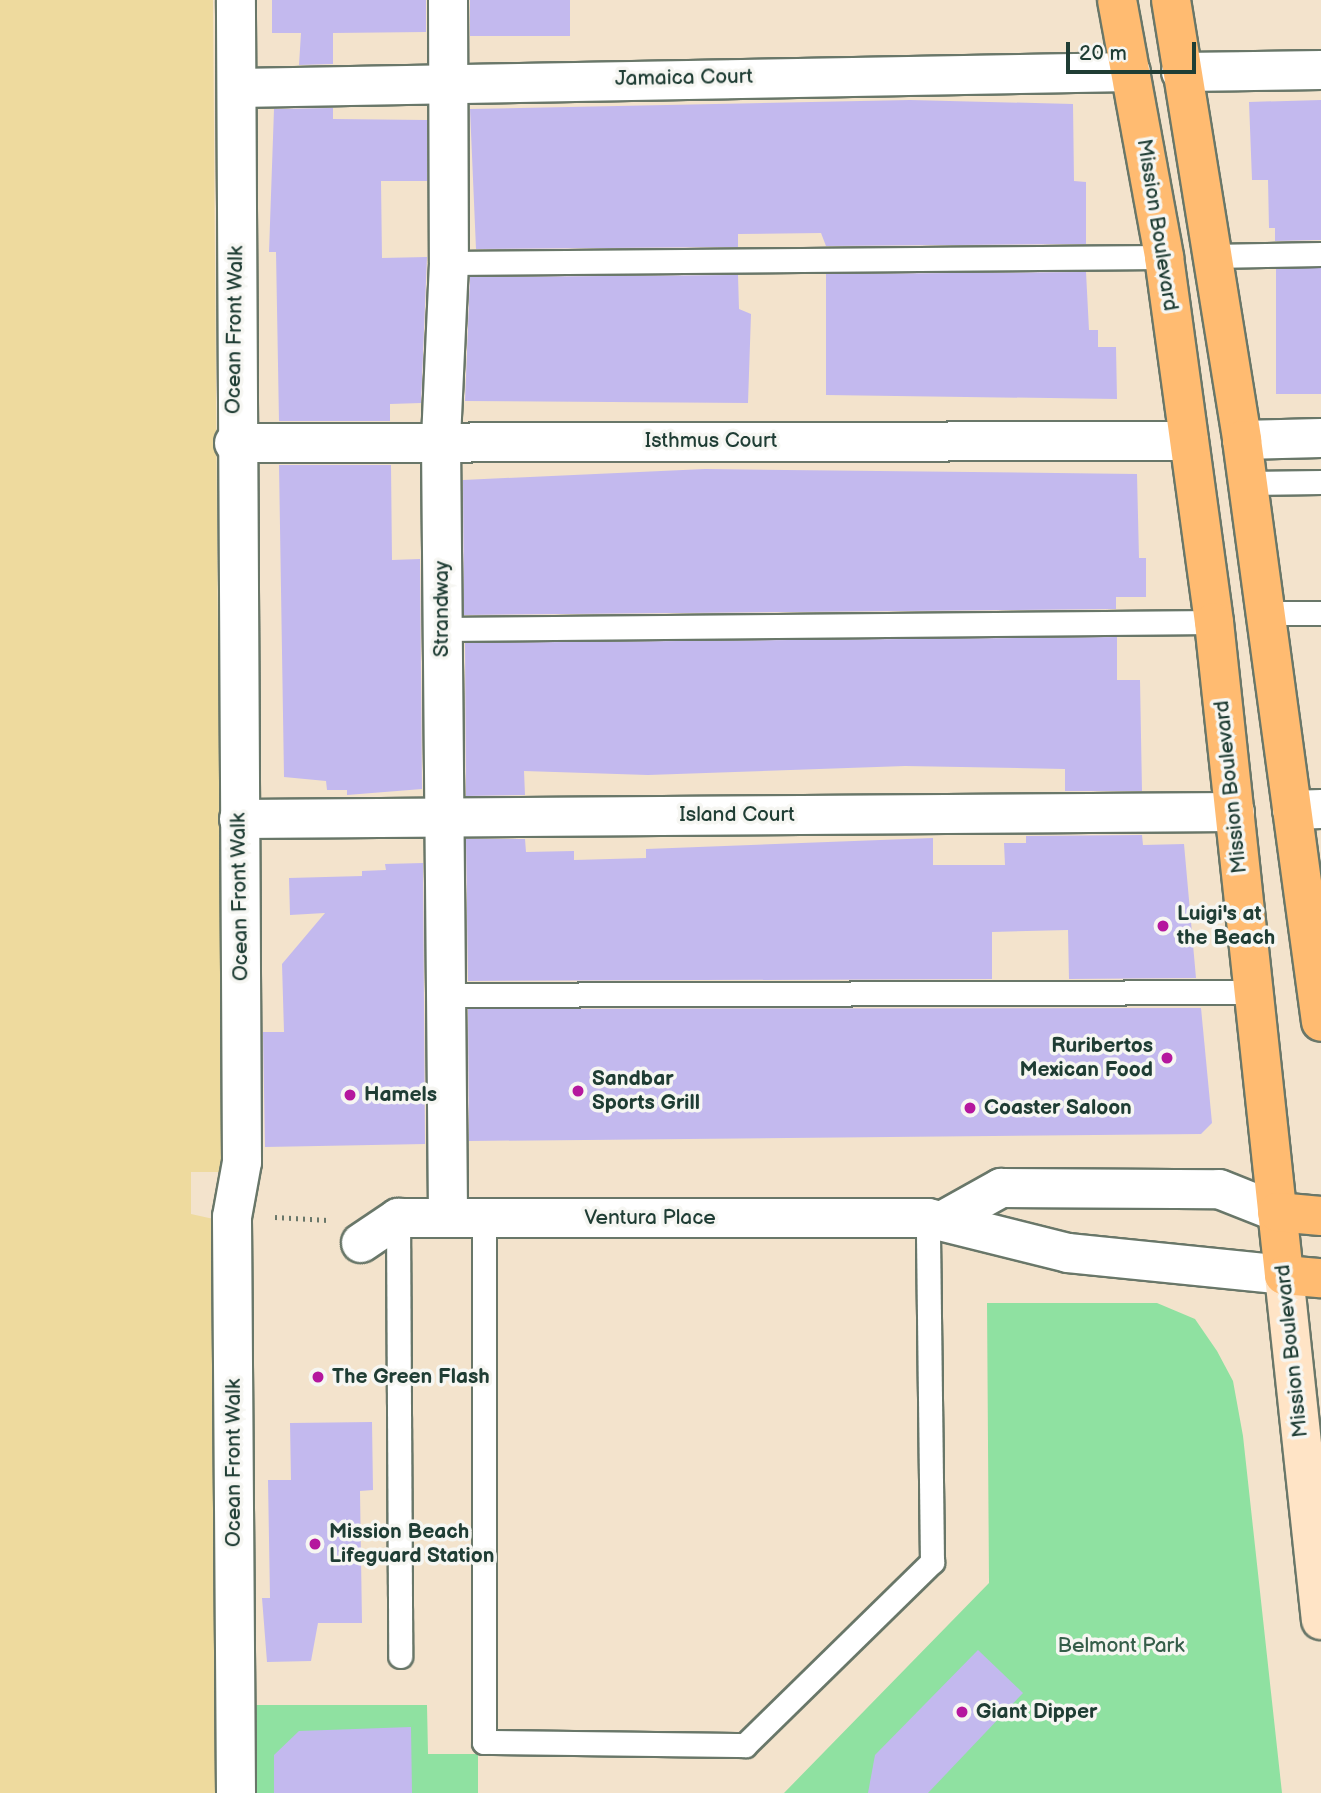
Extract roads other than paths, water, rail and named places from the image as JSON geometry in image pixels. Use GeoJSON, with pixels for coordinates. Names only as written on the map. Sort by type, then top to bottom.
{"type":"FeatureCollection","features":[{"type":"Feature","properties":{"kind":"main road","name":"Mission Boulevard"},"geometry":{"type":"LineString","coordinates":[[1117,0],[1164,257],[1214,622],[1235,812],[1250,992],[1277,1212],[1303,1276],[1321,1620]]}},
{"type":"Feature","properties":{"kind":"main road"},"geometry":{"type":"LineString","coordinates":[[1171,0],[1267,613],[1306,810],[1320,1001]]}},
{"type":"Feature","properties":{"kind":"main road"},"geometry":{"type":"LineString","coordinates":[[1277,1212],[1321,1216]]}},
{"type":"Feature","properties":{"kind":"street","name":"Ocean Front Walk"},"geometry":{"type":"LineString","coordinates":[[236,0],[234,443],[242,1163],[232,1217],[236,1793]]}},
{"type":"Feature","properties":{"kind":"street","name":"Strandway"},"geometry":{"type":"LineString","coordinates":[[447,0],[449,263],[441,441],[442,817],[445,995],[466,1218]]}},
{"type":"Feature","properties":{"kind":"street"},"geometry":{"type":"LineString","coordinates":[[1181,72],[1321,70]]}},
{"type":"Feature","properties":{"kind":"street","name":"Jamaica Court"},"geometry":{"type":"LineString","coordinates":[[237,88],[448,82],[1131,72]]}},
{"type":"Feature","properties":{"kind":"street"},"geometry":{"type":"LineString","coordinates":[[1242,440],[1321,438]]}},
{"type":"Feature","properties":{"kind":"street","name":"Isthmus Court"},"geometry":{"type":"LineString","coordinates":[[234,443],[1189,441]]}},
{"type":"Feature","properties":{"kind":"street","name":"Island Court"},"geometry":{"type":"LineString","coordinates":[[239,819],[1235,812]]}},
{"type":"Feature","properties":{"kind":"street","name":"Ventura Place"},"geometry":{"type":"LineString","coordinates":[[937,1218],[1001,1188],[1219,1189],[1277,1212]]}},
{"type":"Feature","properties":{"kind":"street"},"geometry":{"type":"LineString","coordinates":[[361,1243],[398,1218]]}},
{"type":"Feature","properties":{"kind":"street","name":"Ventura Place"},"geometry":{"type":"LineString","coordinates":[[398,1218],[937,1218],[991,1238],[1068,1254],[1303,1276]]}},
{"type":"Feature","properties":{"kind":"lane"},"geometry":{"type":"LineString","coordinates":[[1211,256],[1321,254]]}},
{"type":"Feature","properties":{"kind":"lane"},"geometry":{"type":"LineString","coordinates":[[449,263],[1164,257]]}},
{"type":"Feature","properties":{"kind":"lane"},"geometry":{"type":"LineString","coordinates":[[1248,482],[1321,482]]}},
{"type":"Feature","properties":{"kind":"lane"},"geometry":{"type":"LineString","coordinates":[[1267,613],[1321,613]]}},
{"type":"Feature","properties":{"kind":"lane"},"geometry":{"type":"LineString","coordinates":[[443,629],[1214,622]]}},
{"type":"Feature","properties":{"kind":"lane"},"geometry":{"type":"LineString","coordinates":[[445,995],[1250,992]]}},
{"type":"Feature","properties":{"kind":"lane"},"geometry":{"type":"LineString","coordinates":[[398,1218],[400,1656]]}},
{"type":"Feature","properties":{"kind":"lane"},"geometry":{"type":"LineString","coordinates":[[466,1218],[484,1742],[745,1745],[932,1562],[937,1218]]}},
{"type":"Feature","properties":{"kind":"place","name":"Luigi's at the Beach"},"geometry":{"type":"Point","coordinates":[1163,926]}},
{"type":"Feature","properties":{"kind":"place","name":"Ruribertos Mexican Food"},"geometry":{"type":"Point","coordinates":[1167,1058]}},
{"type":"Feature","properties":{"kind":"place","name":"Sandbar Sports Grill"},"geometry":{"type":"Point","coordinates":[578,1091]}},
{"type":"Feature","properties":{"kind":"place","name":"Hamels"},"geometry":{"type":"Point","coordinates":[350,1095]}},
{"type":"Feature","properties":{"kind":"place","name":"Coaster Saloon"},"geometry":{"type":"Point","coordinates":[970,1108]}},
{"type":"Feature","properties":{"kind":"place","name":"The Green Flash"},"geometry":{"type":"Point","coordinates":[318,1377]}},
{"type":"Feature","properties":{"kind":"place","name":"Mission Beach Lifeguard Station"},"geometry":{"type":"Point","coordinates":[315,1544]}},
{"type":"Feature","properties":{"kind":"place","name":"Giant Dipper"},"geometry":{"type":"Point","coordinates":[962,1712]}},
{"type":"Feature","properties":{"kind":"park label","name":"Belmont Park"},"geometry":{"type":"Point","coordinates":[1121,1646]}}]}
